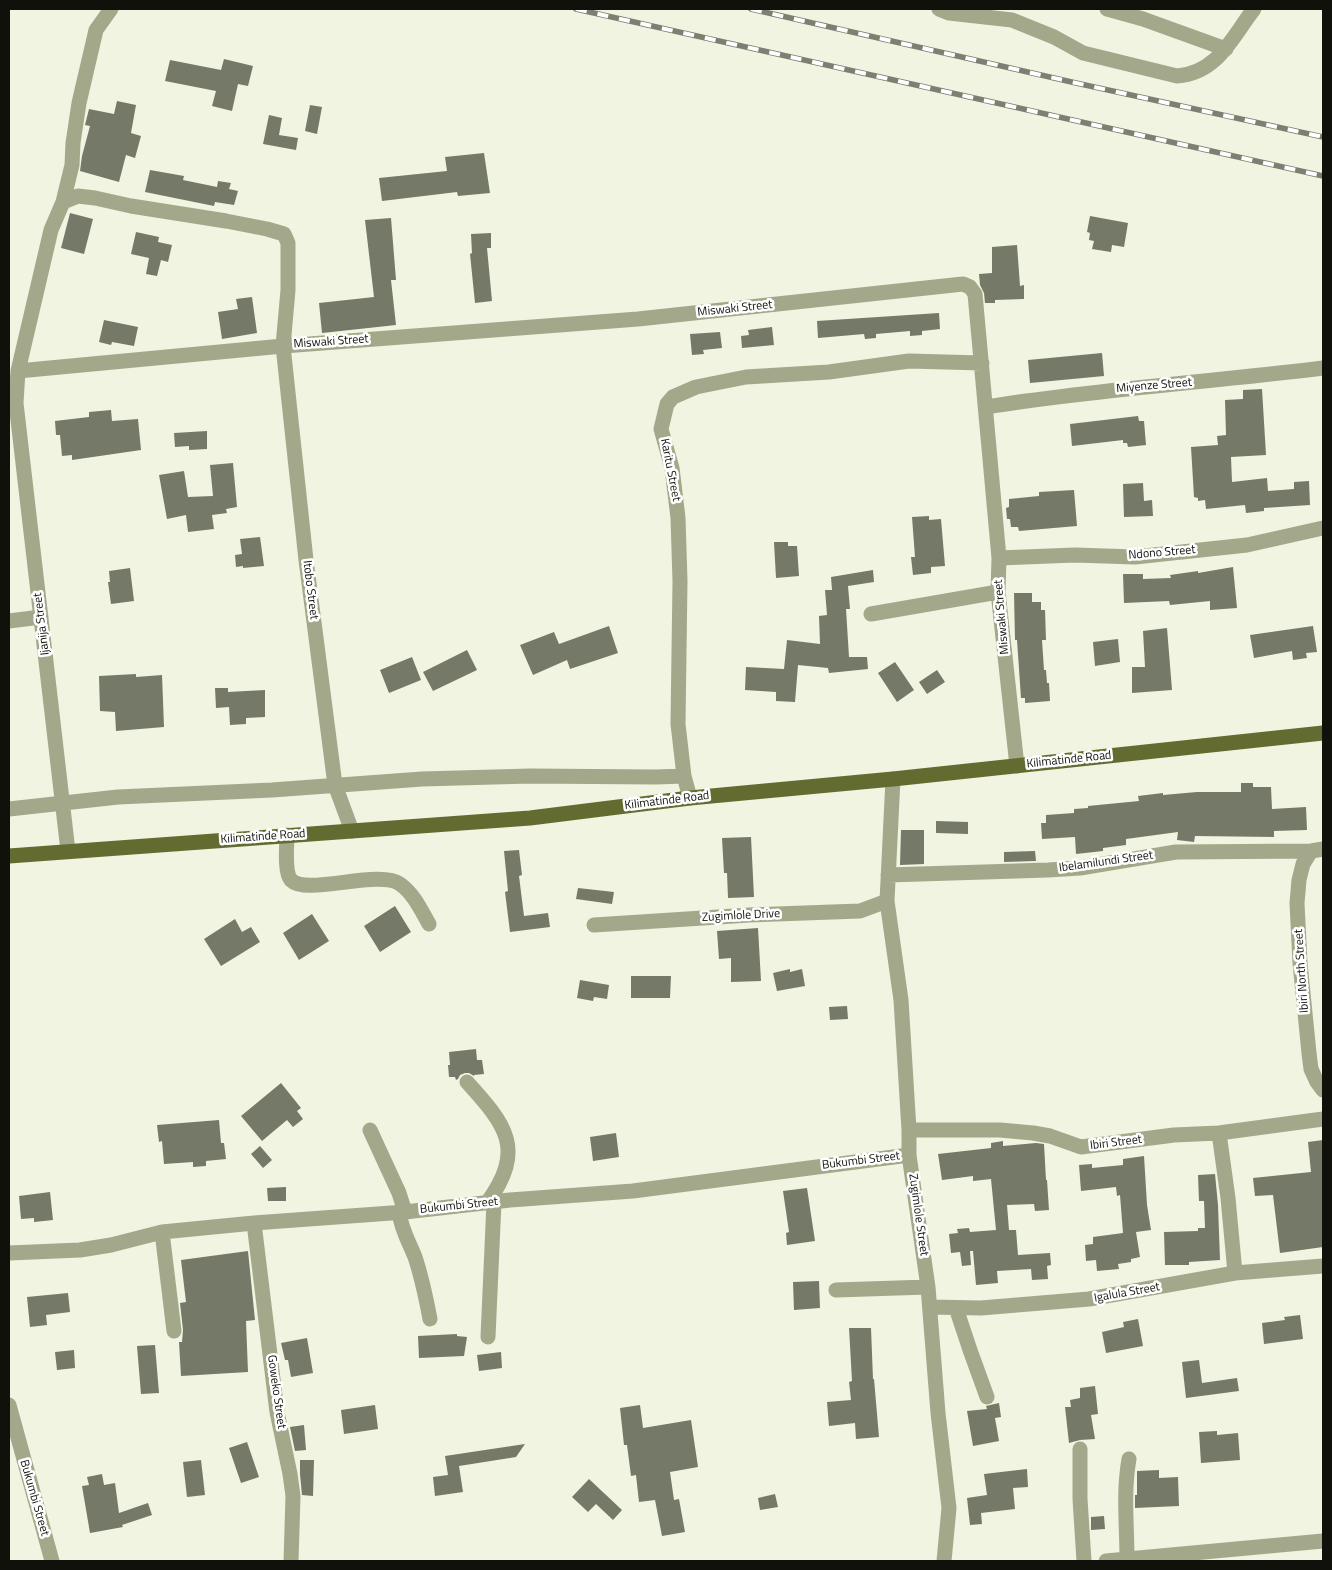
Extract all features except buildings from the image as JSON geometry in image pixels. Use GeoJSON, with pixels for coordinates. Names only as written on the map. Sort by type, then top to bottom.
{"type":"FeatureCollection","features":[{"type":"Feature","properties":{"kind":"main road","name":"Kilimatinde Road"},"geometry":{"type":"LineString","coordinates":[[9,856],[530,818],[690,798],[893,779],[1323,733]]}},
{"type":"Feature","properties":{"kind":"street","name":"Ijanija Street"},"geometry":{"type":"LineString","coordinates":[[68,851],[41,617],[12,403],[51,230],[63,202],[72,165],[79,103],[96,30],[111,9]]}},
{"type":"Feature","properties":{"kind":"street"},"geometry":{"type":"LineString","coordinates":[[938,9],[957,14],[1012,20],[1083,53],[1177,76],[1189,75],[1202,70],[1217,58],[1226,49],[1254,9]]}},
{"type":"Feature","properties":{"kind":"street"},"geometry":{"type":"LineString","coordinates":[[1107,9],[1143,19],[1226,49]]}},
{"type":"Feature","properties":{"kind":"street","name":"Itobo Street"},"geometry":{"type":"LineString","coordinates":[[63,202],[78,196],[95,198],[131,206],[234,222],[278,231],[284,234],[288,243],[288,290],[283,346],[306,560],[335,785],[352,831]]}},
{"type":"Feature","properties":{"kind":"street","name":"Miswaki Street"},"geometry":{"type":"LineString","coordinates":[[18,371],[283,346],[638,319],[962,284],[970,287],[974,294],[982,363],[999,558],[998,592],[1017,766]]}},
{"type":"Feature","properties":{"kind":"street","name":"Karitu Street"},"geometry":{"type":"LineString","coordinates":[[690,798],[684,776],[678,724],[680,581],[678,518],[672,468],[661,429],[667,404],[673,397],[696,387],[746,377],[829,372],[909,361],[982,363]]}},
{"type":"Feature","properties":{"kind":"street","name":"Miyenze Street"},"geometry":{"type":"LineString","coordinates":[[986,407],[1098,392],[1323,368]]}},
{"type":"Feature","properties":{"kind":"street","name":"Ndono Street"},"geometry":{"type":"LineString","coordinates":[[999,558],[1075,555],[1135,557],[1247,545],[1323,528]]}},
{"type":"Feature","properties":{"kind":"street"},"geometry":{"type":"LineString","coordinates":[[871,614],[998,592]]}},
{"type":"Feature","properties":{"kind":"street"},"geometry":{"type":"LineString","coordinates":[[9,621],[41,617]]}},
{"type":"Feature","properties":{"kind":"street"},"geometry":{"type":"LineString","coordinates":[[9,809],[118,797],[440,778],[684,776]]}},
{"type":"Feature","properties":{"kind":"street","name":"Zugimlole Street"},"geometry":{"type":"LineString","coordinates":[[893,779],[887,901],[901,1000],[909,1155],[928,1287],[938,1413],[949,1508],[944,1561]]}},
{"type":"Feature","properties":{"kind":"street"},"geometry":{"type":"LineString","coordinates":[[287,835],[289,876],[298,884],[325,884],[386,879],[399,883],[412,895],[429,924]]}},
{"type":"Feature","properties":{"kind":"street","name":"Ibelamilundi Street"},"geometry":{"type":"LineString","coordinates":[[888,875],[1064,869],[1176,852],[1317,850]]}},
{"type":"Feature","properties":{"kind":"street","name":"Ibiri North Street"},"geometry":{"type":"LineString","coordinates":[[1317,850],[1303,864],[1299,880],[1297,903],[1300,963],[1311,1069],[1323,1090]]}},
{"type":"Feature","properties":{"kind":"street","name":"Zugimlole Drive"},"geometry":{"type":"LineString","coordinates":[[594,925],[750,915],[860,911],[887,901]]}},
{"type":"Feature","properties":{"kind":"street"},"geometry":{"type":"LineString","coordinates":[[467,1082],[496,1115],[506,1133],[509,1147],[505,1168],[491,1202],[488,1337]]}},
{"type":"Feature","properties":{"kind":"street","name":"Ibiri Street"},"geometry":{"type":"LineString","coordinates":[[909,1130],[1000,1130],[1032,1133],[1050,1136],[1080,1147],[1174,1135],[1219,1133],[1323,1119]]}},
{"type":"Feature","properties":{"kind":"street"},"geometry":{"type":"LineString","coordinates":[[370,1130],[399,1193],[402,1212],[400,1223],[423,1283],[430,1319]]}},
{"type":"Feature","properties":{"kind":"street"},"geometry":{"type":"LineString","coordinates":[[1219,1133],[1228,1198],[1235,1273]]}},
{"type":"Feature","properties":{"kind":"street","name":"Bukumbi Street"},"geometry":{"type":"LineString","coordinates":[[9,1253],[80,1250],[110,1246],[162,1232],[633,1191],[909,1155]]}},
{"type":"Feature","properties":{"kind":"street","name":"Goweko Street"},"geometry":{"type":"LineString","coordinates":[[254,1223],[277,1412],[290,1474],[292,1496],[291,1561]]}},
{"type":"Feature","properties":{"kind":"street"},"geometry":{"type":"LineString","coordinates":[[162,1232],[174,1331]]}},
{"type":"Feature","properties":{"kind":"street","name":"Igalula Street"},"geometry":{"type":"LineString","coordinates":[[930,1307],[981,1308],[1089,1300],[1235,1273],[1323,1266]]}},
{"type":"Feature","properties":{"kind":"street"},"geometry":{"type":"LineString","coordinates":[[836,1290],[928,1287]]}},
{"type":"Feature","properties":{"kind":"street"},"geometry":{"type":"LineString","coordinates":[[956,1308],[987,1397]]}},
{"type":"Feature","properties":{"kind":"street","name":"Bukumbi Street"},"geometry":{"type":"LineString","coordinates":[[9,1405],[52,1561]]}},
{"type":"Feature","properties":{"kind":"street"},"geometry":{"type":"LineString","coordinates":[[1080,1449],[1080,1492],[1084,1561]]}},
{"type":"Feature","properties":{"kind":"street"},"geometry":{"type":"LineString","coordinates":[[1127,1559],[1127,1529],[1124,1504],[1125,1479],[1129,1459]]}},
{"type":"Feature","properties":{"kind":"street"},"geometry":{"type":"LineString","coordinates":[[1106,1561],[1323,1541]]}},
{"type":"Feature","properties":{"kind":"railway"},"geometry":{"type":"LineString","coordinates":[[576,9],[1323,176]]}},
{"type":"Feature","properties":{"kind":"railway"},"geometry":{"type":"LineString","coordinates":[[751,9],[1323,137]]}}]}
